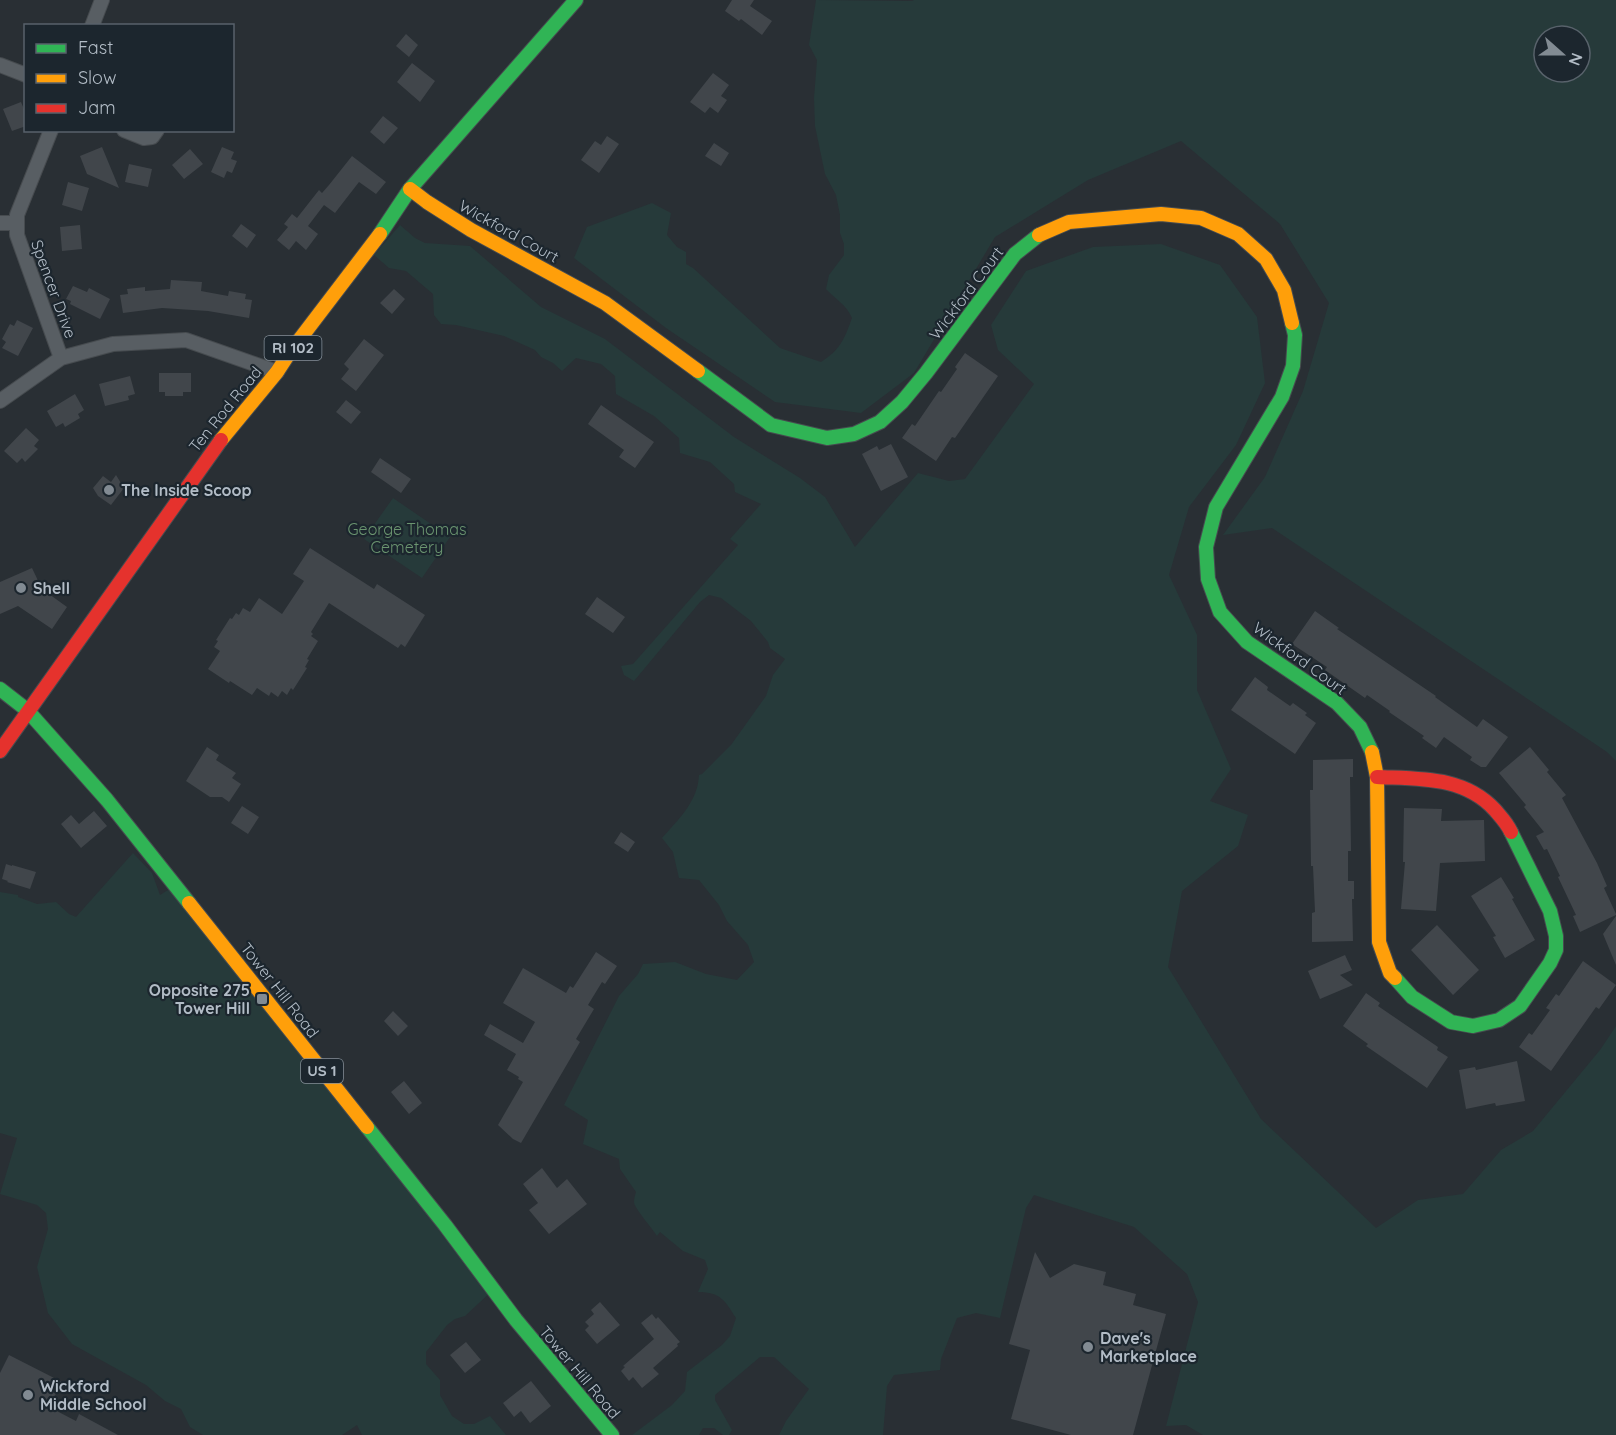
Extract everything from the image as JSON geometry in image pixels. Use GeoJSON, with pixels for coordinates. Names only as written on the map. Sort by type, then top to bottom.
{"type":"FeatureCollection","features":[{"type":"Feature","properties":{"kind":"street"},"geometry":{"type":"LineString","coordinates":[[93,24],[102,0]]}},
{"type":"Feature","properties":{"kind":"street","name":"Ten Rod Road"},"geometry":{"type":"LineString","coordinates":[[27,710],[218,443],[277,372],[381,233],[410,189],[576,0]]}},
{"type":"Feature","properties":{"kind":"street"},"geometry":{"type":"LineString","coordinates":[[0,65],[24,74]]}},
{"type":"Feature","properties":{"kind":"street","name":"Spencer Drive"},"geometry":{"type":"LineString","coordinates":[[50,132],[19,210],[17,235],[61,358]]}},
{"type":"Feature","properties":{"kind":"street"},"geometry":{"type":"LineString","coordinates":[[129,132],[144,138],[152,137],[156,132]]}},
{"type":"Feature","properties":{"kind":"street","name":"Wickford Court"},"geometry":{"type":"LineString","coordinates":[[410,189],[471,230],[605,303],[771,425],[827,438],[854,434],[880,422],[902,402],[1015,254],[1040,234],[1069,222],[1161,214],[1201,218],[1238,234],[1266,259],[1284,290],[1294,335],[1293,366],[1282,397],[1216,507],[1206,546],[1208,579],[1220,612],[1246,642],[1337,703],[1360,727],[1372,752],[1377,777],[1379,942],[1390,973],[1412,997],[1451,1022],[1473,1026],[1499,1020],[1520,1006],[1550,963],[1556,950],[1556,936],[1550,911],[1507,823],[1487,801],[1471,790],[1431,779],[1377,777]]}},
{"type":"Feature","properties":{"kind":"street"},"geometry":{"type":"LineString","coordinates":[[0,223],[17,224]]}},
{"type":"Feature","properties":{"kind":"street"},"geometry":{"type":"LineString","coordinates":[[0,401],[61,358],[113,344],[186,340],[277,372]]}},
{"type":"Feature","properties":{"kind":"street","name":"Tower Hill Road"},"geometry":{"type":"LineString","coordinates":[[0,689],[27,710],[107,800],[445,1225],[516,1320],[612,1435]]}},
{"type":"Feature","properties":{"kind":"street","name":"RI 102"},"geometry":{"type":"LineString","coordinates":[[0,750],[27,710]]}},
{"type":"Feature","properties":{"kind":"green space"},"geometry":{"type":"Polygon","coordinates":[[[816,0],[1616,0],[1616,761],[1607,752],[1272,528],[1223,535],[1265,477],[1303,391],[1329,303],[1280,224],[1181,141],[1088,180],[995,237],[914,373],[861,413],[775,402],[666,328],[574,258],[587,227],[652,203],[671,213],[667,235],[677,247],[686,252],[686,264],[780,348],[821,362],[833,353],[844,338],[852,318],[844,306],[826,289],[829,275],[844,255],[844,244],[840,233],[840,215],[836,195],[825,174],[815,126],[814,98],[817,60],[809,45],[816,0]]]}},
{"type":"Feature","properties":{"kind":"green space"},"geometry":{"type":"Polygon","coordinates":[[[400,225],[425,243],[470,246],[541,307],[605,339],[734,437],[800,478],[825,497],[855,547],[918,473],[949,481],[965,479],[1034,384],[998,350],[991,325],[1026,271],[1093,247],[1161,244],[1220,265],[1257,317],[1265,383],[1236,445],[1189,507],[1169,575],[1197,635],[1197,690],[1231,769],[1210,801],[1248,815],[1238,846],[1182,891],[1168,967],[1261,1119],[1376,1228],[1418,1200],[1463,1194],[1501,1150],[1533,1131],[1600,1050],[1616,1026],[1616,1435],[1203,1435],[1186,1425],[1166,1426],[1198,1302],[1187,1274],[1134,1227],[1034,1195],[1026,1208],[1000,1318],[976,1313],[957,1318],[941,1359],[940,1370],[894,1375],[887,1386],[883,1435],[779,1435],[809,1389],[774,1357],[760,1357],[715,1395],[715,1400],[732,1430],[729,1435],[723,1435],[714,1428],[703,1428],[699,1435],[632,1435],[672,1405],[685,1391],[687,1372],[722,1345],[730,1336],[736,1318],[722,1299],[706,1292],[698,1292],[708,1269],[705,1260],[683,1251],[660,1232],[657,1236],[635,1205],[636,1192],[620,1169],[619,1159],[583,1144],[588,1120],[564,1105],[619,996],[638,974],[643,964],[675,962],[706,974],[737,980],[754,962],[748,945],[727,921],[719,905],[699,880],[679,878],[673,852],[662,838],[681,817],[691,801],[699,775],[731,745],[766,696],[773,675],[785,659],[770,648],[768,642],[751,621],[721,598],[709,595],[700,602],[634,681],[624,675],[621,666],[633,664],[738,545],[730,539],[761,504],[735,492],[734,484],[710,462],[680,453],[679,438],[654,416],[616,394],[615,376],[601,364],[576,358],[562,371],[541,357],[535,350],[504,336],[456,325],[441,324],[434,315],[433,294],[406,271],[389,268],[374,255],[400,225]]]}},
{"type":"Feature","properties":{"kind":"green space","name":"George Thomas Cemetery"},"geometry":{"type":"Polygon","coordinates":[[[393,498],[450,537],[422,578],[364,539],[393,498]]]}},
{"type":"Feature","properties":{"kind":"green space"},"geometry":{"type":"Polygon","coordinates":[[[133,853],[152,873],[160,895],[176,885],[494,1289],[465,1316],[447,1325],[426,1352],[426,1364],[440,1380],[440,1395],[452,1416],[464,1424],[474,1424],[490,1416],[506,1435],[362,1435],[357,1425],[342,1435],[203,1435],[190,1427],[181,1409],[165,1401],[146,1385],[72,1344],[48,1313],[37,1267],[48,1229],[46,1213],[37,1205],[0,1194],[17,1138],[0,1133],[0,892],[18,895],[18,897],[37,904],[56,902],[76,917],[133,853]]]}},
{"type":"Feature","properties":{"kind":"building"},"geometry":{"type":"Polygon","coordinates":[[[732,0],[754,0],[750,6],[772,21],[762,35],[741,19],[739,21],[725,11],[732,0]]]}},
{"type":"Feature","properties":{"kind":"building"},"geometry":{"type":"Polygon","coordinates":[[[406,34],[418,45],[409,57],[396,46],[406,34]]]}},
{"type":"Feature","properties":{"kind":"building"},"geometry":{"type":"Polygon","coordinates":[[[412,63],[435,81],[420,102],[397,82],[412,63]]]}},
{"type":"Feature","properties":{"kind":"building"},"geometry":{"type":"Polygon","coordinates":[[[713,73],[729,85],[721,96],[727,100],[718,113],[710,107],[705,113],[690,102],[713,73]]]}},
{"type":"Feature","properties":{"kind":"building"},"geometry":{"type":"Polygon","coordinates":[[[21,102],[24,109],[24,127],[12,131],[3,109],[21,102]]]}},
{"type":"Feature","properties":{"kind":"building"},"geometry":{"type":"Polygon","coordinates":[[[383,116],[398,128],[384,144],[370,132],[383,116]]]}},
{"type":"Feature","properties":{"kind":"building"},"geometry":{"type":"Polygon","coordinates":[[[607,136],[619,144],[599,173],[581,160],[595,141],[601,145],[607,136]]]}},
{"type":"Feature","properties":{"kind":"building"},"geometry":{"type":"Polygon","coordinates":[[[714,143],[729,153],[721,166],[705,156],[714,143]]]}},
{"type":"Feature","properties":{"kind":"building"},"geometry":{"type":"Polygon","coordinates":[[[102,147],[119,188],[87,174],[80,156],[102,147]]]}},
{"type":"Feature","properties":{"kind":"building"},"geometry":{"type":"Polygon","coordinates":[[[222,147],[234,152],[231,159],[237,161],[232,173],[227,171],[224,178],[211,172],[222,147]]]}},
{"type":"Feature","properties":{"kind":"building"},"geometry":{"type":"Polygon","coordinates":[[[190,149],[203,164],[184,179],[172,165],[190,149]]]}},
{"type":"Feature","properties":{"kind":"building"},"geometry":{"type":"Polygon","coordinates":[[[352,156],[386,182],[376,194],[359,182],[335,213],[324,205],[308,226],[318,234],[306,250],[296,241],[289,250],[277,240],[288,227],[284,224],[292,214],[297,218],[319,190],[322,193],[352,156]]]}},
{"type":"Feature","properties":{"kind":"building"},"geometry":{"type":"Polygon","coordinates":[[[129,164],[152,169],[148,187],[125,182],[129,164]]]}},
{"type":"Feature","properties":{"kind":"building"},"geometry":{"type":"Polygon","coordinates":[[[68,182],[89,188],[82,211],[62,205],[68,182]]]}},
{"type":"Feature","properties":{"kind":"building"},"geometry":{"type":"Polygon","coordinates":[[[241,224],[256,235],[247,248],[232,236],[241,224]]]}},
{"type":"Feature","properties":{"kind":"building"},"geometry":{"type":"Polygon","coordinates":[[[80,225],[82,249],[62,251],[60,227],[80,225]]]}},
{"type":"Feature","properties":{"kind":"building"},"geometry":{"type":"Polygon","coordinates":[[[171,280],[202,282],[201,291],[228,296],[229,291],[246,294],[245,299],[252,300],[249,318],[208,311],[162,308],[123,313],[120,295],[128,294],[127,289],[145,287],[145,291],[170,289],[171,280]]]}},
{"type":"Feature","properties":{"kind":"building"},"geometry":{"type":"Polygon","coordinates":[[[73,286],[87,292],[89,288],[110,299],[100,319],[70,304],[71,301],[66,299],[73,286]]]}},
{"type":"Feature","properties":{"kind":"building"},"geometry":{"type":"Polygon","coordinates":[[[394,289],[405,299],[392,314],[380,303],[394,289]]]}},
{"type":"Feature","properties":{"kind":"building"},"geometry":{"type":"Polygon","coordinates":[[[17,320],[33,328],[18,356],[2,348],[6,342],[2,339],[10,324],[14,326],[17,320]]]}},
{"type":"Feature","properties":{"kind":"building"},"geometry":{"type":"Polygon","coordinates":[[[364,339],[384,355],[356,391],[341,379],[349,369],[344,364],[364,339]]]}},
{"type":"Feature","properties":{"kind":"building"},"geometry":{"type":"Polygon","coordinates":[[[965,353],[998,376],[936,461],[902,438],[912,424],[915,426],[939,391],[941,392],[965,353]]]}},
{"type":"Feature","properties":{"kind":"building"},"geometry":{"type":"Polygon","coordinates":[[[159,373],[191,373],[191,392],[183,392],[183,396],[165,396],[165,392],[159,392],[159,373]]]}},
{"type":"Feature","properties":{"kind":"building"},"geometry":{"type":"Polygon","coordinates":[[[130,376],[135,394],[128,396],[129,400],[105,406],[99,384],[130,376]]]}},
{"type":"Feature","properties":{"kind":"building"},"geometry":{"type":"Polygon","coordinates":[[[75,394],[84,410],[78,414],[80,418],[65,427],[63,423],[56,427],[47,411],[75,394]]]}},
{"type":"Feature","properties":{"kind":"building"},"geometry":{"type":"Polygon","coordinates":[[[346,400],[361,412],[351,424],[336,412],[346,400]]]}},
{"type":"Feature","properties":{"kind":"building"},"geometry":{"type":"Polygon","coordinates":[[[601,405],[654,442],[635,468],[619,457],[624,450],[588,424],[601,405]]]}},
{"type":"Feature","properties":{"kind":"building"},"geometry":{"type":"Polygon","coordinates":[[[26,428],[39,440],[34,446],[38,449],[25,462],[22,458],[17,463],[4,451],[26,428]]]}},
{"type":"Feature","properties":{"kind":"building"},"geometry":{"type":"Polygon","coordinates":[[[891,444],[908,477],[881,491],[862,454],[877,446],[879,450],[891,444]]]}},
{"type":"Feature","properties":{"kind":"building"},"geometry":{"type":"Polygon","coordinates":[[[380,458],[411,479],[401,493],[371,472],[380,458]]]}},
{"type":"Feature","properties":{"kind":"building"},"geometry":{"type":"Polygon","coordinates":[[[116,475],[124,488],[111,505],[98,496],[93,488],[103,476],[111,482],[116,475]]]}},
{"type":"Feature","properties":{"kind":"building"},"geometry":{"type":"Polygon","coordinates":[[[310,548],[374,589],[377,584],[425,615],[405,647],[401,644],[398,648],[329,603],[311,632],[313,634],[311,636],[318,641],[307,659],[309,660],[305,667],[307,668],[293,690],[291,688],[287,695],[282,691],[278,697],[271,692],[269,696],[257,688],[252,695],[208,669],[220,651],[214,647],[218,641],[216,640],[230,618],[232,619],[236,613],[239,615],[243,608],[250,612],[259,598],[282,614],[304,581],[293,574],[310,548]]]}},
{"type":"Feature","properties":{"kind":"building"},"geometry":{"type":"Polygon","coordinates":[[[32,568],[42,589],[67,607],[52,629],[18,606],[0,614],[0,582],[32,568]]]}},
{"type":"Feature","properties":{"kind":"building"},"geometry":{"type":"Polygon","coordinates":[[[597,597],[625,617],[613,633],[585,614],[597,597]]]}},
{"type":"Feature","properties":{"kind":"building"},"geometry":{"type":"Polygon","coordinates":[[[1315,611],[1339,628],[1337,629],[1436,696],[1477,727],[1483,719],[1508,737],[1486,767],[1481,767],[1470,760],[1472,757],[1444,737],[1436,748],[1422,738],[1424,736],[1390,711],[1367,695],[1365,698],[1325,670],[1327,667],[1292,644],[1315,611]]]}},
{"type":"Feature","properties":{"kind":"building"},"geometry":{"type":"Polygon","coordinates":[[[1255,677],[1268,687],[1267,690],[1290,706],[1293,703],[1316,723],[1295,754],[1231,710],[1255,677]]]}},
{"type":"Feature","properties":{"kind":"building"},"geometry":{"type":"Polygon","coordinates":[[[207,747],[219,755],[216,760],[236,773],[232,778],[241,784],[229,802],[222,797],[210,797],[186,781],[207,747]]]}},
{"type":"Feature","properties":{"kind":"building"},"geometry":{"type":"Polygon","coordinates":[[[1530,747],[1566,795],[1562,798],[1597,863],[1607,886],[1604,888],[1616,914],[1580,932],[1573,916],[1576,915],[1558,877],[1560,876],[1547,849],[1544,850],[1536,836],[1544,832],[1524,807],[1526,805],[1499,773],[1530,747]]]}},
{"type":"Feature","properties":{"kind":"building"},"geometry":{"type":"Polygon","coordinates":[[[1353,759],[1353,777],[1350,777],[1351,851],[1348,851],[1348,881],[1354,881],[1353,941],[1312,942],[1312,913],[1315,912],[1313,866],[1311,866],[1310,790],[1313,790],[1313,760],[1353,759]]]}},
{"type":"Feature","properties":{"kind":"building"},"geometry":{"type":"Polygon","coordinates":[[[242,806],[259,817],[248,834],[231,823],[242,806]]]}},
{"type":"Feature","properties":{"kind":"building"},"geometry":{"type":"Polygon","coordinates":[[[1404,808],[1442,809],[1441,821],[1484,820],[1485,861],[1440,863],[1436,911],[1401,909],[1405,862],[1403,862],[1404,808]]]}},
{"type":"Feature","properties":{"kind":"building"},"geometry":{"type":"Polygon","coordinates":[[[94,811],[107,826],[81,848],[61,824],[71,815],[79,824],[94,811]]]}},
{"type":"Feature","properties":{"kind":"building"},"geometry":{"type":"Polygon","coordinates":[[[621,832],[635,842],[628,852],[614,843],[621,832]]]}},
{"type":"Feature","properties":{"kind":"building"},"geometry":{"type":"Polygon","coordinates":[[[6,864],[36,872],[30,889],[2,879],[6,864]]]}},
{"type":"Feature","properties":{"kind":"building"},"geometry":{"type":"Polygon","coordinates":[[[1501,877],[1535,940],[1505,958],[1493,937],[1496,936],[1471,896],[1501,877]]]}},
{"type":"Feature","properties":{"kind":"building"},"geometry":{"type":"Polygon","coordinates":[[[1616,916],[1616,965],[1603,934],[1616,916]]]}},
{"type":"Feature","properties":{"kind":"building"},"geometry":{"type":"Polygon","coordinates":[[[1437,925],[1479,970],[1453,995],[1411,950],[1437,925]]]}},
{"type":"Feature","properties":{"kind":"building"},"geometry":{"type":"Polygon","coordinates":[[[596,952],[617,966],[605,984],[602,982],[588,1005],[594,1009],[576,1039],[580,1042],[521,1143],[498,1125],[523,1082],[507,1070],[516,1054],[484,1035],[490,1024],[523,1043],[535,1022],[503,1003],[523,968],[566,993],[570,986],[573,988],[596,952]]]}},
{"type":"Feature","properties":{"kind":"building"},"geometry":{"type":"Polygon","coordinates":[[[1345,955],[1352,970],[1340,975],[1353,985],[1320,999],[1308,971],[1345,955]]]}},
{"type":"Feature","properties":{"kind":"building"},"geometry":{"type":"Polygon","coordinates":[[[1583,961],[1616,985],[1599,1009],[1596,1007],[1551,1071],[1519,1047],[1529,1033],[1532,1035],[1550,1010],[1546,1008],[1556,994],[1559,996],[1583,961]]]}},
{"type":"Feature","properties":{"kind":"building"},"geometry":{"type":"Polygon","coordinates":[[[1366,993],[1380,1003],[1378,1006],[1438,1047],[1437,1050],[1448,1057],[1427,1088],[1366,1046],[1368,1044],[1343,1026],[1366,993]]]}},
{"type":"Feature","properties":{"kind":"building"},"geometry":{"type":"Polygon","coordinates":[[[393,1011],[408,1026],[398,1036],[384,1021],[393,1011]]]}},
{"type":"Feature","properties":{"kind":"building"},"geometry":{"type":"Polygon","coordinates":[[[1517,1061],[1525,1101],[1496,1106],[1495,1103],[1466,1109],[1459,1070],[1475,1067],[1476,1070],[1517,1061]]]}},
{"type":"Feature","properties":{"kind":"building"},"geometry":{"type":"Polygon","coordinates":[[[404,1081],[422,1103],[409,1114],[391,1092],[404,1081]]]}},
{"type":"Feature","properties":{"kind":"building"},"geometry":{"type":"Polygon","coordinates":[[[542,1168],[557,1188],[567,1179],[587,1204],[549,1234],[529,1210],[538,1203],[523,1184],[542,1168]]]}},
{"type":"Feature","properties":{"kind":"building","name":"Dave's Marketplace"},"geometry":{"type":"Polygon","coordinates":[[[1035,1252],[1050,1278],[1074,1264],[1106,1272],[1103,1285],[1136,1294],[1133,1305],[1166,1314],[1133,1435],[1071,1435],[1011,1419],[1030,1350],[1009,1344],[1035,1252]]]}},
{"type":"Feature","properties":{"kind":"building"},"geometry":{"type":"Polygon","coordinates":[[[600,1302],[620,1325],[597,1344],[585,1330],[589,1326],[585,1322],[594,1314],[591,1310],[600,1302]]]}},
{"type":"Feature","properties":{"kind":"building"},"geometry":{"type":"Polygon","coordinates":[[[652,1314],[656,1319],[658,1317],[680,1342],[653,1368],[659,1374],[642,1388],[633,1377],[629,1381],[621,1371],[625,1367],[623,1366],[654,1339],[641,1323],[652,1314]]]}},
{"type":"Feature","properties":{"kind":"building"},"geometry":{"type":"Polygon","coordinates":[[[466,1342],[481,1360],[465,1373],[450,1355],[466,1342]]]}},
{"type":"Feature","properties":{"kind":"building","name":"Wickford Middle School"},"geometry":{"type":"Polygon","coordinates":[[[9,1355],[62,1382],[49,1407],[76,1421],[79,1414],[118,1435],[0,1435],[0,1373],[9,1355]]]}},
{"type":"Feature","properties":{"kind":"building"},"geometry":{"type":"Polygon","coordinates":[[[531,1381],[551,1406],[530,1423],[521,1411],[514,1417],[503,1403],[531,1381]]]}},
{"type":"Feature","properties":{"kind":"traffic: fast"},"geometry":{"type":"LineString","coordinates":[[380,234],[410,189],[576,0]]}},
{"type":"Feature","properties":{"kind":"traffic: fast"},"geometry":{"type":"LineString","coordinates":[[698,371],[771,425],[827,438],[854,434],[880,422],[902,402],[1015,254],[1039,235]]}},
{"type":"Feature","properties":{"kind":"traffic: fast"},"geometry":{"type":"LineString","coordinates":[[1292,323],[1295,335],[1293,366],[1282,397],[1216,507],[1206,547],[1208,579],[1220,612],[1247,642],[1337,703],[1360,727],[1372,752]]}},
{"type":"Feature","properties":{"kind":"traffic: fast"},"geometry":{"type":"LineString","coordinates":[[0,689],[27,710],[107,800],[189,903]]}},
{"type":"Feature","properties":{"kind":"traffic: fast"},"geometry":{"type":"LineString","coordinates":[[1395,978],[1412,997],[1451,1022],[1473,1026],[1499,1020],[1520,1006],[1550,963],[1556,950],[1556,936],[1550,911],[1511,832]]}},
{"type":"Feature","properties":{"kind":"traffic: fast"},"geometry":{"type":"LineString","coordinates":[[367,1127],[445,1225],[516,1320],[612,1435]]}},
{"type":"Feature","properties":{"kind":"traffic: slow"},"geometry":{"type":"LineString","coordinates":[[410,189],[471,230],[605,303],[698,371]]}},
{"type":"Feature","properties":{"kind":"traffic: slow"},"geometry":{"type":"LineString","coordinates":[[1039,235],[1069,222],[1161,214],[1201,218],[1238,234],[1266,259],[1284,290],[1292,323]]}},
{"type":"Feature","properties":{"kind":"traffic: slow"},"geometry":{"type":"LineString","coordinates":[[221,440],[277,372],[380,234]]}},
{"type":"Feature","properties":{"kind":"traffic: slow"},"geometry":{"type":"LineString","coordinates":[[1372,752],[1377,777],[1379,942],[1390,973],[1395,978]]}},
{"type":"Feature","properties":{"kind":"traffic: slow"},"geometry":{"type":"LineString","coordinates":[[189,903],[367,1127]]}},
{"type":"Feature","properties":{"kind":"traffic: jam"},"geometry":{"type":"LineString","coordinates":[[0,751],[221,440]]}},
{"type":"Feature","properties":{"kind":"traffic: jam"},"geometry":{"type":"LineString","coordinates":[[1377,777],[1425,779],[1455,785],[1483,799],[1495,810],[1511,832]]}},
{"type":"Feature","properties":{"kind":"place","name":"The Inside Scoop"},"geometry":{"type":"Point","coordinates":[109,490]}},
{"type":"Feature","properties":{"kind":"place","name":"Shell"},"geometry":{"type":"Point","coordinates":[21,588]}},
{"type":"Feature","properties":{"kind":"place","name":"Opposite 275 Tower Hill"},"geometry":{"type":"Point","coordinates":[262,999]}},
{"type":"Feature","properties":{"kind":"place","name":"Dave's Marketplace"},"geometry":{"type":"Point","coordinates":[1088,1347]}},
{"type":"Feature","properties":{"kind":"place","name":"Wickford Middle School"},"geometry":{"type":"Point","coordinates":[28,1395]}}]}
